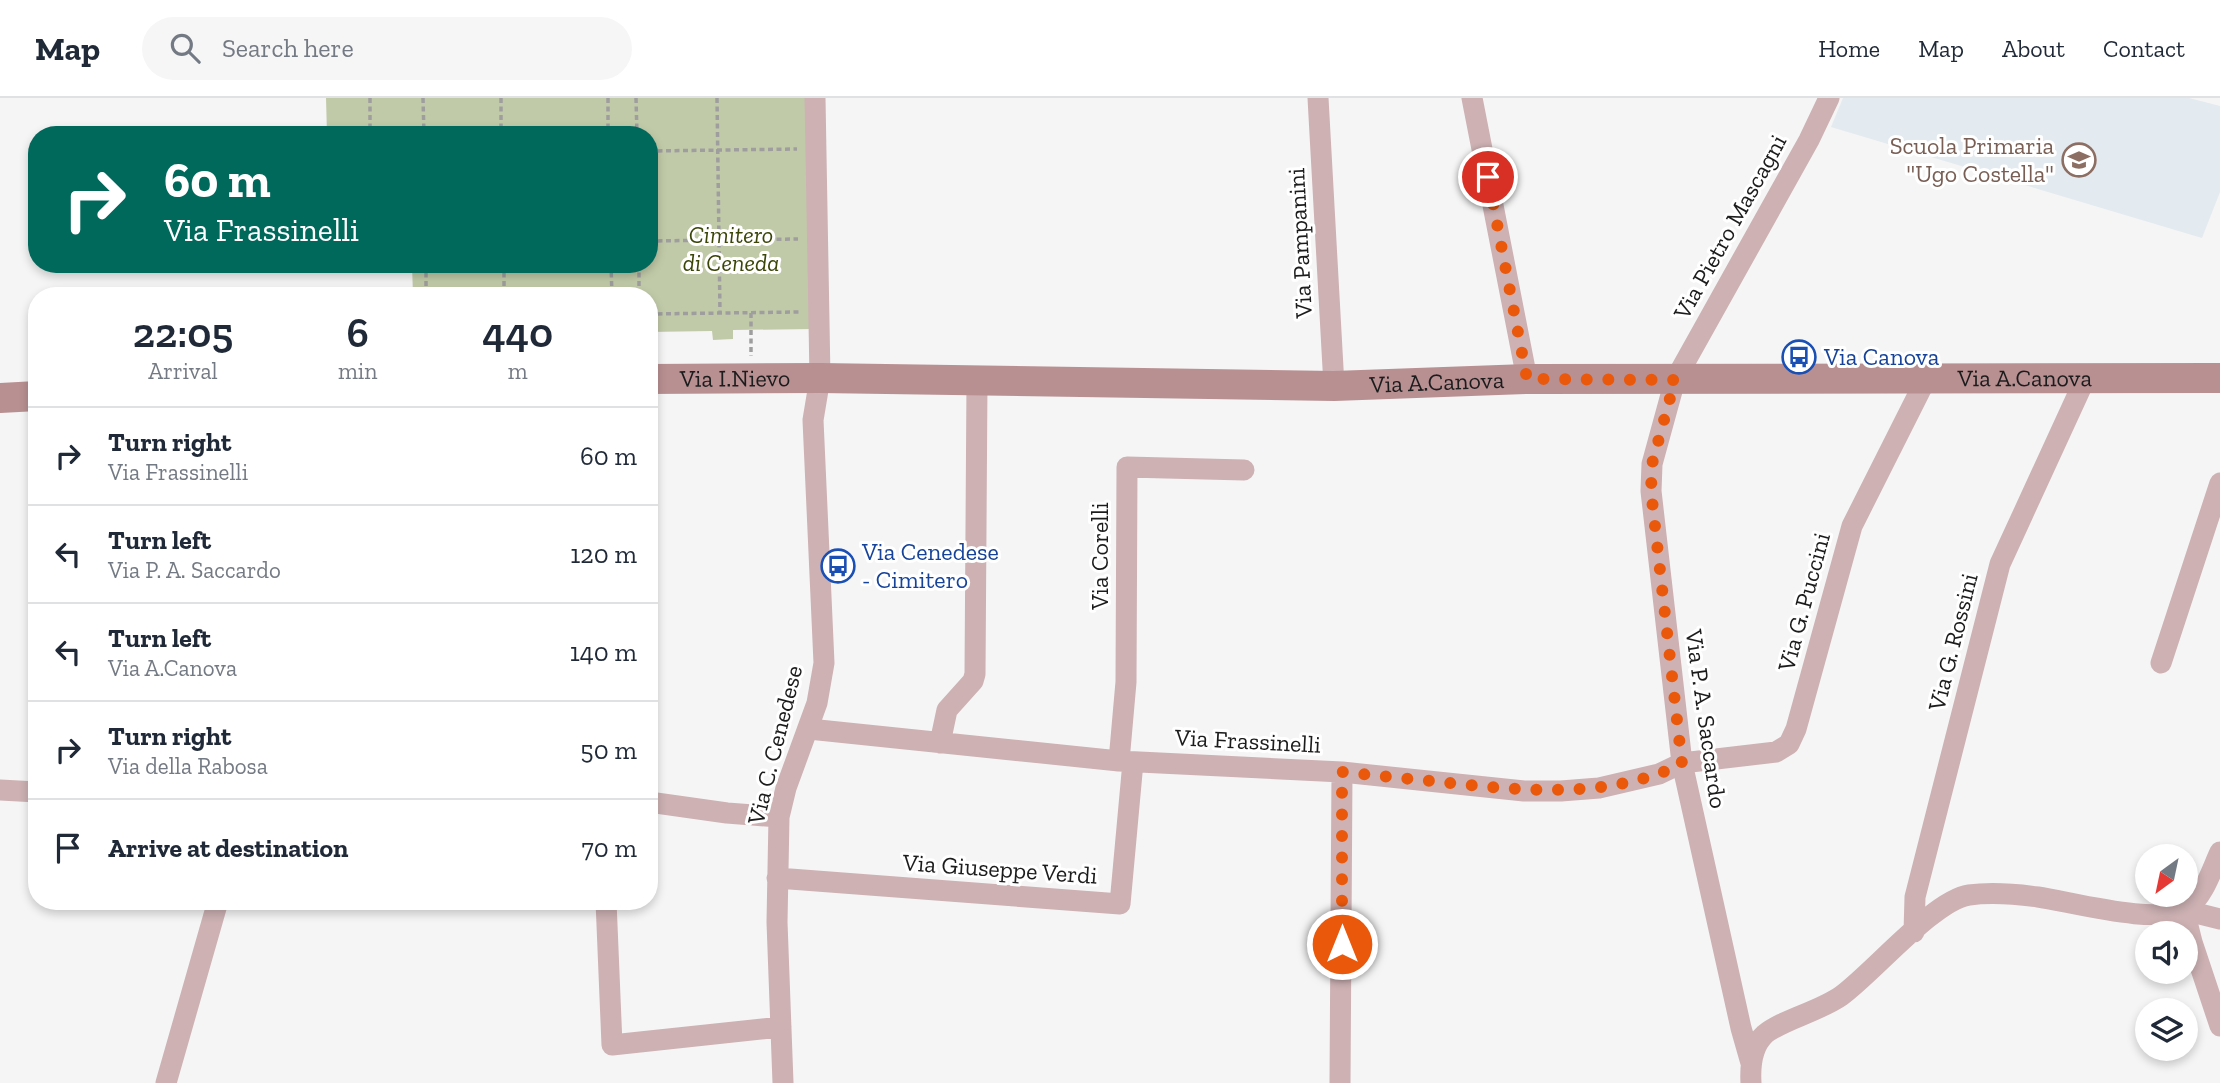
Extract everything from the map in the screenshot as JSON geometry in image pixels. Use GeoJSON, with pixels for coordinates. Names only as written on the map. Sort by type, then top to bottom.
{"type":"FeatureCollection","features":[{"type":"Feature","properties":{"kind":"street","name":"Via C. Cenedese"},"geometry":{"type":"LineString","coordinates":[[783,1083],[777,878],[779,817],[786,788],[820,693],[824,663],[813,420],[820,379],[815,98]]}},
{"type":"Feature","properties":{"kind":"street","name":"Via Pampanini"},"geometry":{"type":"LineString","coordinates":[[1318,98],[1334,386]]}},
{"type":"Feature","properties":{"kind":"street"},"geometry":{"type":"LineString","coordinates":[[1472,98],[1527,379]]}},
{"type":"Feature","properties":{"kind":"street","name":"Via Pietro Mascagni"},"geometry":{"type":"LineString","coordinates":[[1675,380],[1809,140],[1829,98]]}},
{"type":"Feature","properties":{"kind":"street","name":"Via A.Canova"},"geometry":{"type":"LineString","coordinates":[[820,379],[1334,386],[1527,379],[2220,378]]}},
{"type":"Feature","properties":{"kind":"street","name":"Via I.Nievo"},"geometry":{"type":"LineString","coordinates":[[658,379],[820,379]]}},
{"type":"Feature","properties":{"kind":"street","name":"Via G. Puccini"},"geometry":{"type":"LineString","coordinates":[[1682,764],[1776,752],[1788,744],[1796,729],[1852,526],[1926,379]]}},
{"type":"Feature","properties":{"kind":"street","name":"Via G. Rossini"},"geometry":{"type":"LineString","coordinates":[[1914,932],[1915,897],[2000,564],[2085,379]]}},
{"type":"Feature","properties":{"kind":"street","name":"Via P. A. Saccardo"},"geometry":{"type":"LineString","coordinates":[[1675,380],[1652,464],[1651,491],[1682,764],[1751,1073]]}},
{"type":"Feature","properties":{"kind":"street"},"geometry":{"type":"LineString","coordinates":[[940,743],[947,710],[973,681],[975,674],[977,381]]}},
{"type":"Feature","properties":{"kind":"street"},"geometry":{"type":"LineString","coordinates":[[0,398],[28,396]]}},
{"type":"Feature","properties":{"kind":"street","name":"Via Corelli"},"geometry":{"type":"LineString","coordinates":[[1126,762],[1127,467],[1244,470]]}},
{"type":"Feature","properties":{"kind":"street"},"geometry":{"type":"LineString","coordinates":[[2161,663],[2220,483]]}},
{"type":"Feature","properties":{"kind":"street","name":"Via Frassinelli"},"geometry":{"type":"LineString","coordinates":[[809,729],[1126,762],[1342,772],[1524,790],[1599,788],[1659,774],[1682,764]]}},
{"type":"Feature","properties":{"kind":"street","name":"Via Giuseppe Verdi"},"geometry":{"type":"LineString","coordinates":[[777,878],[1119,904],[1126,762]]}},
{"type":"Feature","properties":{"kind":"street"},"geometry":{"type":"LineString","coordinates":[[1340,1083],[1342,772]]}},
{"type":"Feature","properties":{"kind":"street"},"geometry":{"type":"LineString","coordinates":[[0,790],[28,792]]}},
{"type":"Feature","properties":{"kind":"street"},"geometry":{"type":"LineString","coordinates":[[658,803],[779,817]]}},
{"type":"Feature","properties":{"kind":"street"},"geometry":{"type":"LineString","coordinates":[[1751,1073],[1757,1045],[1766,1033],[1842,996],[1945,905],[1971,895],[2036,897],[2147,915],[2168,915],[2184,910],[2196,899],[2220,852]]}},
{"type":"Feature","properties":{"kind":"street"},"geometry":{"type":"LineString","coordinates":[[166,1083],[215,910]]}},
{"type":"Feature","properties":{"kind":"street"},"geometry":{"type":"LineString","coordinates":[[606,910],[612,1045],[781,1027]]}},
{"type":"Feature","properties":{"kind":"street"},"geometry":{"type":"LineString","coordinates":[[2184,910],[2220,919]]}},
{"type":"Feature","properties":{"kind":"street"},"geometry":{"type":"LineString","coordinates":[[2184,910],[2220,1026]]}},
{"type":"Feature","properties":{"kind":"path"},"geometry":{"type":"LineString","coordinates":[[370,98],[370,126]]}},
{"type":"Feature","properties":{"kind":"path"},"geometry":{"type":"LineString","coordinates":[[423,98],[424,126]]}},
{"type":"Feature","properties":{"kind":"path"},"geometry":{"type":"LineString","coordinates":[[501,98],[501,126]]}},
{"type":"Feature","properties":{"kind":"path"},"geometry":{"type":"LineString","coordinates":[[607,98],[608,126]]}},
{"type":"Feature","properties":{"kind":"path"},"geometry":{"type":"LineString","coordinates":[[636,98],[637,126]]}},
{"type":"Feature","properties":{"kind":"path"},"geometry":{"type":"LineString","coordinates":[[717,98],[720,313]]}},
{"type":"Feature","properties":{"kind":"path"},"geometry":{"type":"LineString","coordinates":[[658,151],[797,149],[797,137]]}},
{"type":"Feature","properties":{"kind":"path"},"geometry":{"type":"LineString","coordinates":[[658,240],[798,238],[798,250]]}},
{"type":"Feature","properties":{"kind":"path"},"geometry":{"type":"LineString","coordinates":[[658,314],[799,312],[799,299]]}},
{"type":"Feature","properties":{"kind":"path"},"geometry":{"type":"LineString","coordinates":[[751,313],[751,359]]}},
{"type":"Feature","properties":{"kind":"shaded area","name":"Scuola Primaria \"Ugo Costella\""},"geometry":{"type":"Polygon","coordinates":[[[1843,98],[2189,98],[2220,106],[2220,192],[2202,238],[1831,127],[1843,98]]]}},
{"type":"Feature","properties":{"kind":"green space","name":"Cimitero di Ceneda"},"geometry":{"type":"Polygon","coordinates":[[[326,98],[808,98],[813,329],[733,330],[733,339],[713,340],[712,331],[658,332],[658,287],[413,287],[412,273],[658,273],[658,126],[327,126],[326,98]]]}},
{"type":"Feature","properties":{"kind":"place","name":"Scuola Primaria \"Ugo Costella\""},"geometry":{"type":"Point","coordinates":[2079,160]}},
{"type":"Feature","properties":{"kind":"place","name":"Via Canova"},"geometry":{"type":"Point","coordinates":[1799,357]}},
{"type":"Feature","properties":{"kind":"place","name":"Via Cenedese - Cimitero"},"geometry":{"type":"Point","coordinates":[838,566]}},
{"type":"Feature","properties":{"kind":"route"},"geometry":{"type":"LineString","coordinates":[[1342,944],[1342,772],[1524,790],[1562,791],[1599,788],[1659,774],[1682,764],[1651,491],[1652,464],[1675,380],[1527,379],[1488,177]]}}]}
